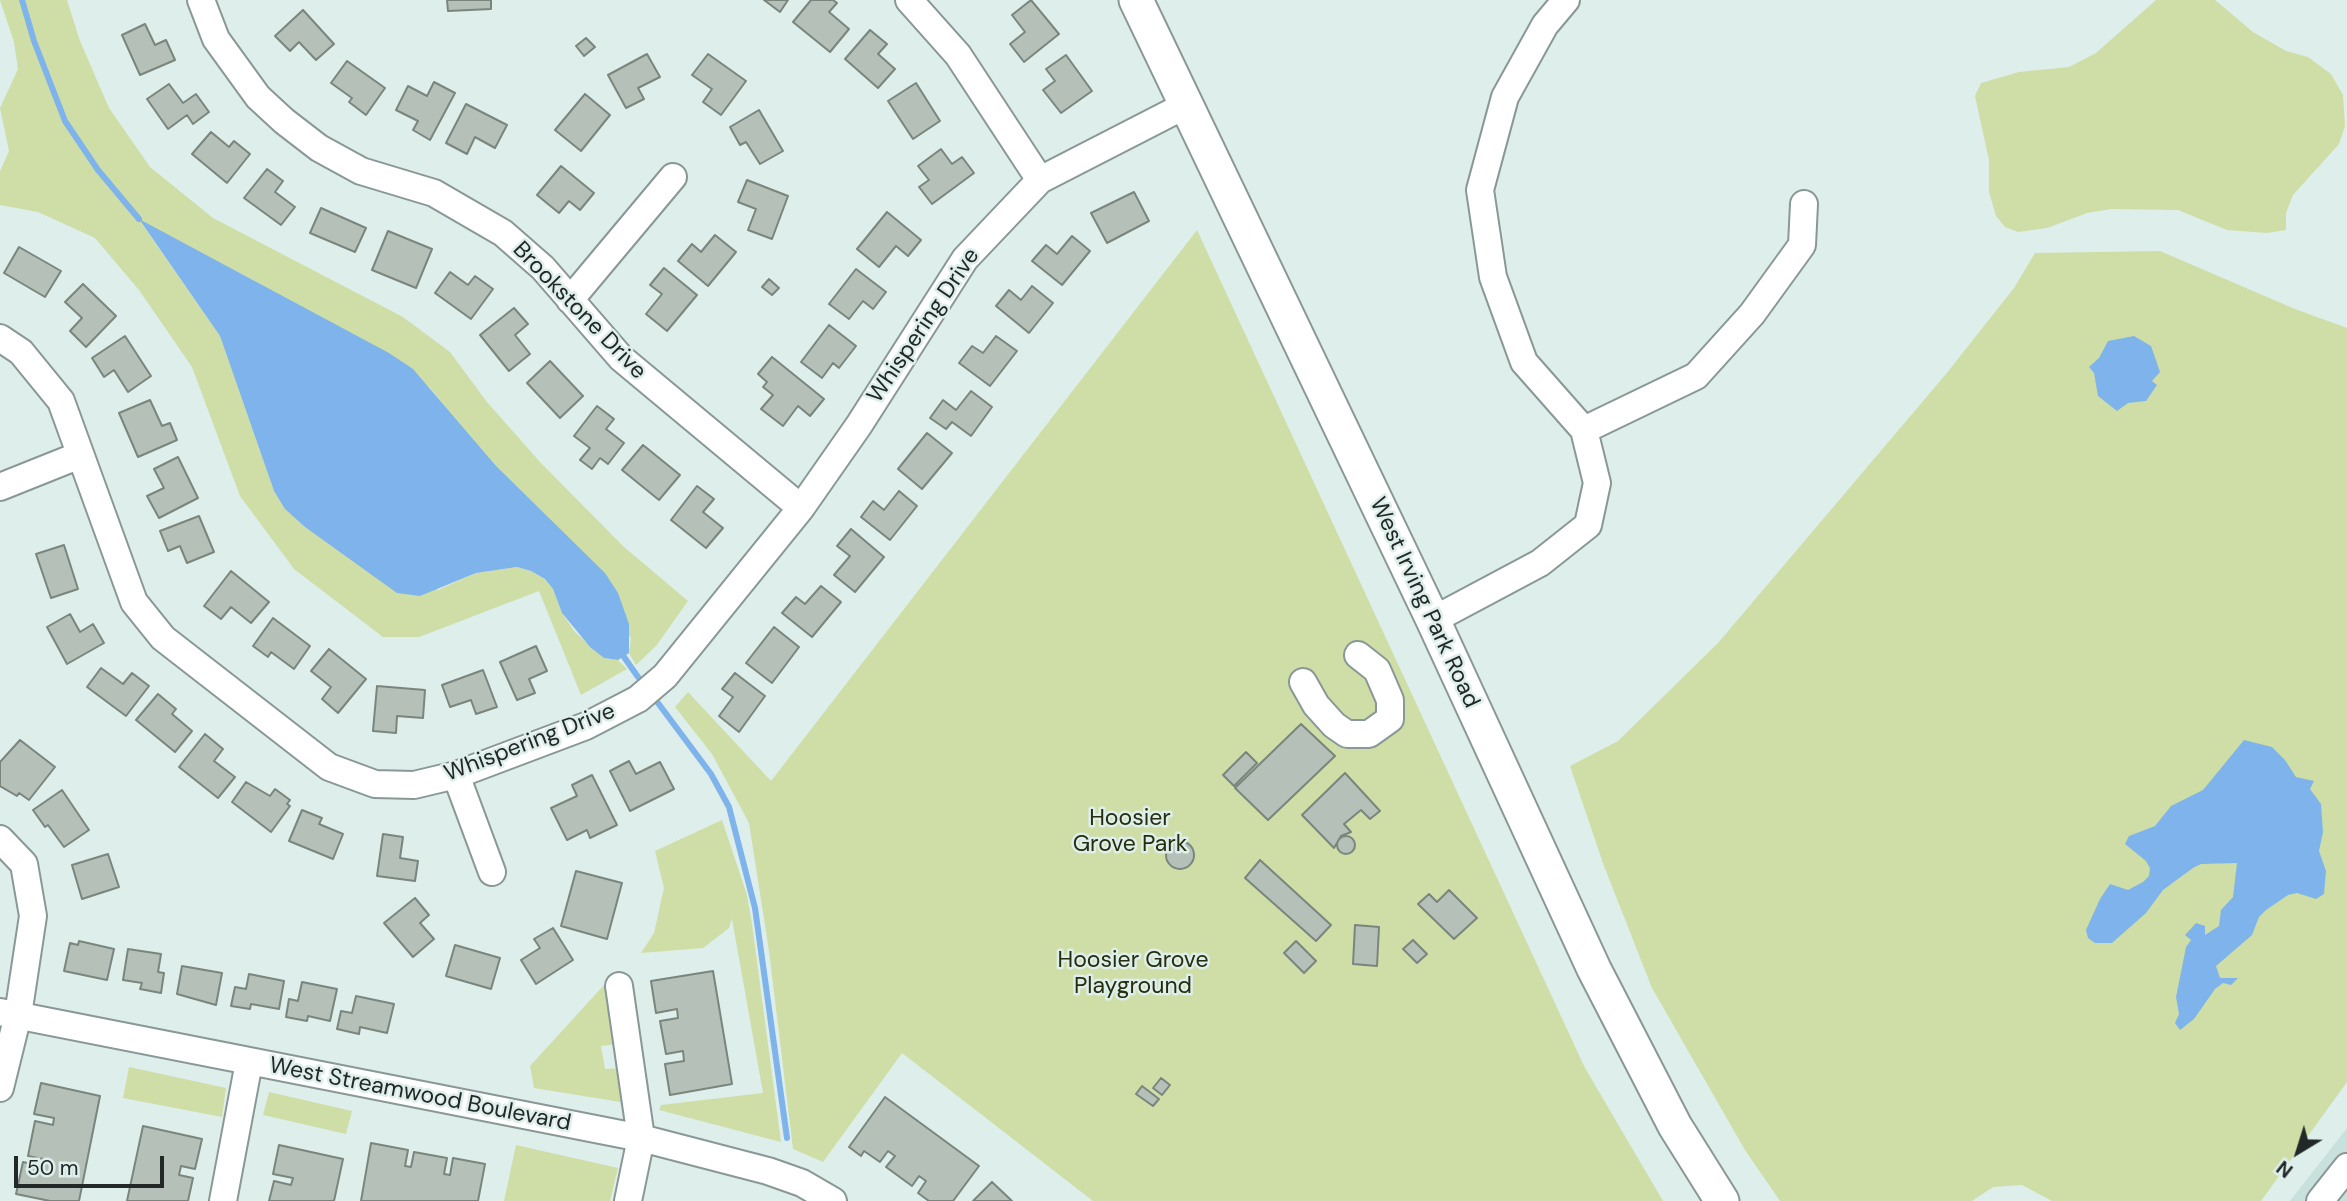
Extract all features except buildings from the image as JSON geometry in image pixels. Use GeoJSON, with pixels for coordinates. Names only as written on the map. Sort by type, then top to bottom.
{"type":"FeatureCollection","features":[{"type":"Feature","properties":{"kind":"main road","name":"West Irving Park Road"},"geometry":{"type":"LineString","coordinates":[[1136,0],[1433,620],[1594,969],[1675,1126],[1722,1201]]}},
{"type":"Feature","properties":{"kind":"street","name":"Brookstone Drive"},"geometry":{"type":"LineString","coordinates":[[201,0],[216,39],[258,97],[284,121],[319,148],[361,171],[433,193],[503,233],[542,268],[597,335],[652,388],[801,508]]}},
{"type":"Feature","properties":{"kind":"street"},"geometry":{"type":"LineString","coordinates":[[909,0],[958,55],[1040,180]]}},
{"type":"Feature","properties":{"kind":"street"},"geometry":{"type":"LineString","coordinates":[[1433,620],[1540,563],[1588,526],[1597,483],[1584,430],[1524,362],[1493,277],[1480,190],[1505,97],[1545,25],[1566,0]]}},
{"type":"Feature","properties":{"kind":"street","name":"Whispering Drive"},"geometry":{"type":"LineString","coordinates":[[0,338],[21,352],[61,401],[134,602],[163,638],[311,756],[346,776],[395,786],[414,785],[456,775],[586,726],[638,699],[665,676],[801,508],[859,425],[965,259],[1040,180],[1186,105]]}},
{"type":"Feature","properties":{"kind":"street"},"geometry":{"type":"LineString","coordinates":[[570,300],[673,177]]}},
{"type":"Feature","properties":{"kind":"street"},"geometry":{"type":"LineString","coordinates":[[1584,430],[1696,376],[1752,314],[1802,245],[1804,204]]}},
{"type":"Feature","properties":{"kind":"street"},"geometry":{"type":"LineString","coordinates":[[0,487],[80,455]]}},
{"type":"Feature","properties":{"kind":"street"},"geometry":{"type":"LineString","coordinates":[[1303,682],[1316,705],[1334,725],[1347,734],[1369,734],[1390,719],[1390,700],[1377,670],[1358,655]]}},
{"type":"Feature","properties":{"kind":"street"},"geometry":{"type":"LineString","coordinates":[[456,775],[492,872]]}},
{"type":"Feature","properties":{"kind":"street"},"geometry":{"type":"LineString","coordinates":[[0,839],[24,864],[33,916],[9,1013],[0,1088]]}},
{"type":"Feature","properties":{"kind":"street"},"geometry":{"type":"LineString","coordinates":[[619,986],[641,1138],[628,1201]]}},
{"type":"Feature","properties":{"kind":"street","name":"West Streamwood Boulevard"},"geometry":{"type":"LineString","coordinates":[[9,1013],[641,1138],[768,1171],[802,1183],[833,1201]]}},
{"type":"Feature","properties":{"kind":"street"},"geometry":{"type":"LineString","coordinates":[[223,1201],[249,1062]]}},
{"type":"Feature","properties":{"kind":"street"},"geometry":{"type":"LineString","coordinates":[[2320,1201],[2347,1167]]}},
{"type":"Feature","properties":{"kind":"shaded area"},"geometry":{"type":"Polygon","coordinates":[[[2347,1128],[2347,1201],[2290,1201],[2347,1128]]]}},
{"type":"Feature","properties":{"kind":"green space"},"geometry":{"type":"Polygon","coordinates":[[[0,0],[67,0],[80,41],[109,108],[150,167],[213,218],[403,317],[450,352],[487,402],[540,462],[623,546],[688,601],[656,646],[636,665],[629,653],[631,638],[430,388],[251,279],[140,221],[220,336],[274,491],[286,509],[305,527],[438,590],[476,573],[517,567],[531,571],[545,579],[553,589],[562,613],[575,632],[604,658],[618,660],[627,669],[581,695],[539,591],[419,637],[383,637],[294,569],[240,496],[192,367],[139,290],[95,238],[38,212],[0,205],[0,171],[9,151],[0,108],[18,69],[14,42],[0,0]]]}},
{"type":"Feature","properties":{"kind":"green space"},"geometry":{"type":"Polygon","coordinates":[[[2156,0],[2215,0],[2253,32],[2286,51],[2308,57],[2331,74],[2343,95],[2345,126],[2339,144],[2293,195],[2286,213],[2286,230],[2267,233],[2227,230],[2178,210],[2111,209],[2087,213],[2047,228],[2018,232],[2005,227],[1996,216],[1989,192],[1989,160],[1975,96],[1981,83],[2019,72],[2069,67],[2096,53],[2156,0]]]}},
{"type":"Feature","properties":{"kind":"green space","name":"Hoosier Grove Park"},"geometry":{"type":"Polygon","coordinates":[[[1197,230],[1585,1068],[1663,1201],[1093,1201],[902,1053],[823,1162],[793,1149],[769,951],[749,823],[712,754],[675,707],[688,692],[771,781],[1197,230]]]}},
{"type":"Feature","properties":{"kind":"green space"},"geometry":{"type":"Polygon","coordinates":[[[2160,251],[2295,309],[2347,328],[2347,1082],[2261,1201],[2052,1201],[2022,1185],[1993,1187],[1972,1201],[1780,1201],[1745,1150],[1652,988],[1604,866],[1570,766],[1618,741],[1718,643],[1946,374],[2014,288],[2035,253],[2160,251]]]}},
{"type":"Feature","properties":{"kind":"green space"},"geometry":{"type":"Polygon","coordinates":[[[722,820],[747,895],[781,1142],[659,1110],[661,1105],[763,1093],[732,919],[729,928],[703,948],[641,953],[654,933],[664,888],[655,851],[722,820]]]}},
{"type":"Feature","properties":{"kind":"green space"},"geometry":{"type":"Polygon","coordinates":[[[604,985],[617,1044],[601,1046],[605,1069],[622,1068],[627,1103],[534,1088],[530,1066],[604,985]]]}},
{"type":"Feature","properties":{"kind":"green space"},"geometry":{"type":"Polygon","coordinates":[[[129,1067],[226,1088],[222,1117],[123,1098],[129,1067]]]}},
{"type":"Feature","properties":{"kind":"green space"},"geometry":{"type":"Polygon","coordinates":[[[269,1092],[352,1111],[346,1134],[263,1115],[269,1092]]]}},
{"type":"Feature","properties":{"kind":"green space"},"geometry":{"type":"Polygon","coordinates":[[[516,1145],[618,1168],[610,1201],[504,1201],[516,1145]]]}},
{"type":"Feature","properties":{"kind":"water"},"geometry":{"type":"Polygon","coordinates":[[[139,219],[389,353],[413,369],[496,466],[605,573],[618,593],[629,624],[629,653],[618,660],[604,658],[590,647],[562,613],[553,589],[545,579],[531,571],[517,567],[476,573],[420,596],[397,593],[305,527],[285,509],[274,491],[220,336],[139,219]]]}},
{"type":"Feature","properties":{"kind":"water"},"geometry":{"type":"Polygon","coordinates":[[[2134,336],[2151,346],[2160,372],[2152,381],[2157,385],[2146,401],[2128,403],[2117,411],[2098,396],[2094,373],[2089,367],[2099,358],[2108,341],[2134,336]]]}},
{"type":"Feature","properties":{"kind":"water"},"geometry":{"type":"Polygon","coordinates":[[[2244,740],[2272,747],[2296,777],[2314,781],[2310,789],[2321,804],[2323,832],[2319,851],[2326,871],[2324,894],[2316,899],[2297,893],[2288,895],[2266,910],[2259,917],[2252,935],[2216,966],[2220,978],[2238,978],[2231,985],[2223,983],[2215,989],[2194,1019],[2180,1030],[2175,1023],[2179,1014],[2176,997],[2186,947],[2191,940],[2185,935],[2196,923],[2205,926],[2205,935],[2219,926],[2221,910],[2233,897],[2237,863],[2201,864],[2193,868],[2163,890],[2146,913],[2112,943],[2095,943],[2088,938],[2086,930],[2110,884],[2128,890],[2149,876],[2150,868],[2146,861],[2125,844],[2129,836],[2155,826],[2171,806],[2203,790],[2244,740]]]}},
{"type":"Feature","properties":{"kind":"waterway"},"geometry":{"type":"LineString","coordinates":[[22,0],[34,41],[65,121],[98,170],[139,219]]}},
{"type":"Feature","properties":{"kind":"waterway"},"geometry":{"type":"LineString","coordinates":[[624,657],[638,677]]}},
{"type":"Feature","properties":{"kind":"waterway"},"geometry":{"type":"LineString","coordinates":[[658,703],[711,774],[729,807],[755,908],[787,1138]]}},
{"type":"Feature","properties":{"kind":"park label","name":"Hoosier Grove Playground"},"geometry":{"type":"Point","coordinates":[1133,974]}}]}
